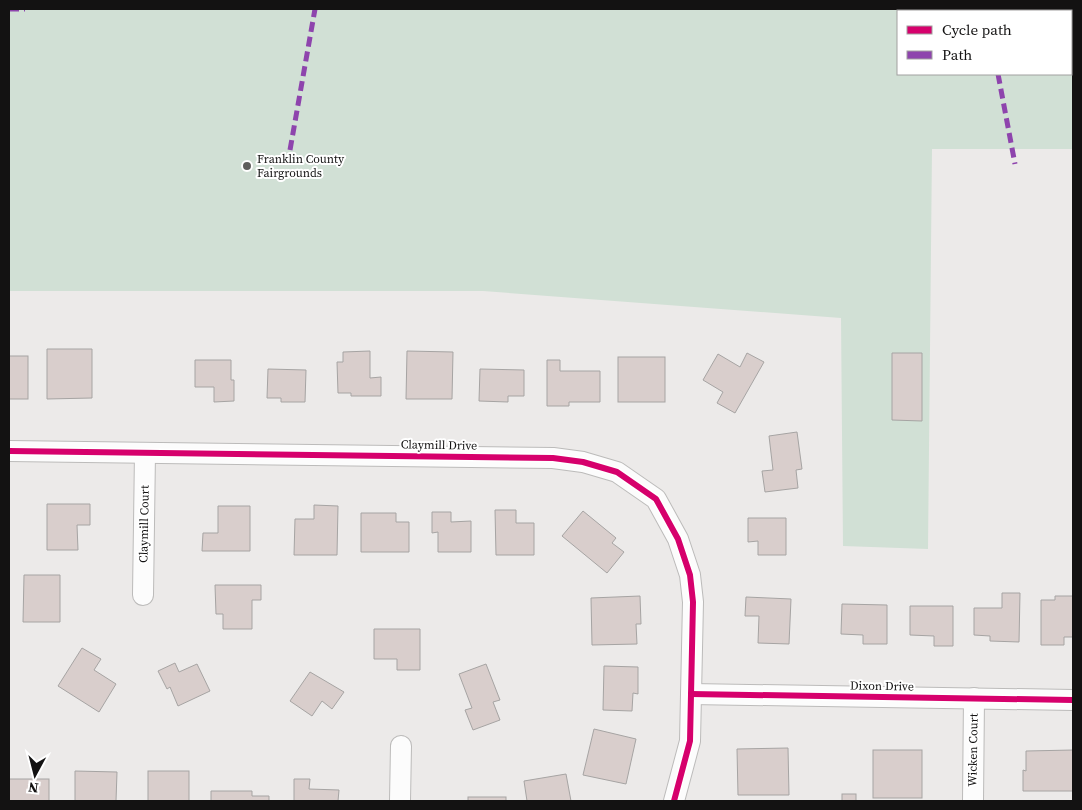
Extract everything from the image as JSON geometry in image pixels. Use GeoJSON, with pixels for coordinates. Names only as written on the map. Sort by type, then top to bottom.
{"type":"FeatureCollection","features":[{"type":"Feature","properties":{"kind":"street","name":"Claymill Drive"},"geometry":{"type":"LineString","coordinates":[[9,451],[553,458],[583,462],[617,472],[656,499],[678,539],[690,576],[692,593],[690,741],[674,801]]}},
{"type":"Feature","properties":{"kind":"street","name":"Claymill Court"},"geometry":{"type":"LineString","coordinates":[[143,595],[144,453]]}},
{"type":"Feature","properties":{"kind":"street","name":"Dixon Drive"},"geometry":{"type":"LineString","coordinates":[[691,694],[1073,700]]}},
{"type":"Feature","properties":{"kind":"street","name":"Wicken Court"},"geometry":{"type":"LineString","coordinates":[[973,801],[974,698]]}},
{"type":"Feature","properties":{"kind":"street"},"geometry":{"type":"LineString","coordinates":[[400,801],[401,746]]}},
{"type":"Feature","properties":{"kind":"shaded area"},"geometry":{"type":"Polygon","coordinates":[[[9,9],[1073,9],[1073,149],[932,149],[928,549],[843,546],[841,318],[483,291],[9,291],[9,9]]]}},
{"type":"Feature","properties":{"kind":"building"},"geometry":{"type":"Polygon","coordinates":[[[47,349],[92,349],[92,398],[47,399],[47,349]]]}},
{"type":"Feature","properties":{"kind":"building"},"geometry":{"type":"Polygon","coordinates":[[[370,351],[370,378],[381,377],[381,396],[351,396],[351,393],[338,393],[337,362],[343,362],[343,352],[370,351]]]}},
{"type":"Feature","properties":{"kind":"building"},"geometry":{"type":"Polygon","coordinates":[[[407,351],[453,352],[452,399],[406,399],[407,351]]]}},
{"type":"Feature","properties":{"kind":"building"},"geometry":{"type":"Polygon","coordinates":[[[747,353],[764,362],[735,413],[717,403],[723,392],[703,380],[718,354],[740,367],[747,353]]]}},
{"type":"Feature","properties":{"kind":"building"},"geometry":{"type":"Polygon","coordinates":[[[892,353],[922,353],[922,421],[892,420],[892,353]]]}},
{"type":"Feature","properties":{"kind":"building"},"geometry":{"type":"Polygon","coordinates":[[[9,356],[28,356],[28,399],[9,399],[9,356]]]}},
{"type":"Feature","properties":{"kind":"building"},"geometry":{"type":"Polygon","coordinates":[[[618,357],[665,357],[665,402],[618,402],[618,357]]]}},
{"type":"Feature","properties":{"kind":"building"},"geometry":{"type":"Polygon","coordinates":[[[195,360],[231,360],[231,380],[234,380],[234,401],[214,402],[214,387],[195,387],[195,360]]]}},
{"type":"Feature","properties":{"kind":"building"},"geometry":{"type":"Polygon","coordinates":[[[547,360],[560,360],[560,371],[600,371],[600,402],[569,402],[569,406],[547,406],[547,360]]]}},
{"type":"Feature","properties":{"kind":"building"},"geometry":{"type":"Polygon","coordinates":[[[268,369],[306,370],[305,402],[281,402],[281,398],[267,398],[268,369]]]}},
{"type":"Feature","properties":{"kind":"building"},"geometry":{"type":"Polygon","coordinates":[[[480,369],[524,370],[524,396],[508,396],[508,402],[479,401],[480,369]]]}},
{"type":"Feature","properties":{"kind":"building"},"geometry":{"type":"Polygon","coordinates":[[[797,432],[802,469],[796,470],[798,488],[765,492],[762,471],[773,470],[769,436],[797,432]]]}},
{"type":"Feature","properties":{"kind":"building"},"geometry":{"type":"Polygon","coordinates":[[[47,504],[90,504],[90,525],[77,525],[78,550],[47,550],[47,504]]]}},
{"type":"Feature","properties":{"kind":"building"},"geometry":{"type":"Polygon","coordinates":[[[314,505],[338,506],[337,555],[294,555],[295,519],[314,519],[314,505]]]}},
{"type":"Feature","properties":{"kind":"building"},"geometry":{"type":"Polygon","coordinates":[[[218,506],[250,506],[250,551],[202,551],[203,533],[218,533],[218,506]]]}},
{"type":"Feature","properties":{"kind":"building"},"geometry":{"type":"Polygon","coordinates":[[[495,510],[516,510],[516,523],[534,523],[534,555],[496,555],[495,510]]]}},
{"type":"Feature","properties":{"kind":"building"},"geometry":{"type":"Polygon","coordinates":[[[583,511],[616,538],[612,543],[624,552],[607,573],[562,536],[583,511]]]}},
{"type":"Feature","properties":{"kind":"building"},"geometry":{"type":"Polygon","coordinates":[[[432,512],[451,512],[451,522],[471,521],[471,552],[438,552],[438,532],[432,533],[432,512]]]}},
{"type":"Feature","properties":{"kind":"building"},"geometry":{"type":"Polygon","coordinates":[[[361,513],[396,513],[396,522],[409,522],[409,552],[361,552],[361,513]]]}},
{"type":"Feature","properties":{"kind":"building"},"geometry":{"type":"Polygon","coordinates":[[[748,518],[786,518],[786,555],[758,555],[758,541],[748,542],[748,518]]]}},
{"type":"Feature","properties":{"kind":"building"},"geometry":{"type":"Polygon","coordinates":[[[24,575],[60,575],[60,622],[23,622],[24,575]]]}},
{"type":"Feature","properties":{"kind":"building"},"geometry":{"type":"Polygon","coordinates":[[[215,585],[261,585],[261,600],[252,600],[252,629],[223,629],[223,614],[216,614],[215,585]]]}},
{"type":"Feature","properties":{"kind":"building"},"geometry":{"type":"Polygon","coordinates":[[[1002,593],[1020,593],[1019,642],[990,641],[990,636],[974,635],[974,608],[1002,608],[1002,593]]]}},
{"type":"Feature","properties":{"kind":"building"},"geometry":{"type":"Polygon","coordinates":[[[640,596],[641,624],[636,624],[637,644],[592,645],[591,598],[640,596]]]}},
{"type":"Feature","properties":{"kind":"building"},"geometry":{"type":"Polygon","coordinates":[[[1055,596],[1073,596],[1073,637],[1064,637],[1064,645],[1041,645],[1041,600],[1055,600],[1055,596]]]}},
{"type":"Feature","properties":{"kind":"building"},"geometry":{"type":"Polygon","coordinates":[[[746,597],[791,599],[789,644],[758,643],[759,616],[745,616],[746,597]]]}},
{"type":"Feature","properties":{"kind":"building"},"geometry":{"type":"Polygon","coordinates":[[[842,604],[887,605],[887,644],[863,644],[863,635],[841,634],[842,604]]]}},
{"type":"Feature","properties":{"kind":"building"},"geometry":{"type":"Polygon","coordinates":[[[910,606],[953,606],[953,646],[934,646],[934,636],[910,635],[910,606]]]}},
{"type":"Feature","properties":{"kind":"building"},"geometry":{"type":"Polygon","coordinates":[[[374,629],[420,629],[420,670],[397,670],[397,659],[374,659],[374,629]]]}},
{"type":"Feature","properties":{"kind":"building"},"geometry":{"type":"Polygon","coordinates":[[[82,648],[101,659],[94,670],[116,684],[99,712],[58,686],[82,648]]]}},
{"type":"Feature","properties":{"kind":"building"},"geometry":{"type":"Polygon","coordinates":[[[175,663],[179,672],[197,664],[210,691],[178,706],[170,687],[167,689],[158,671],[175,663]]]}},
{"type":"Feature","properties":{"kind":"building"},"geometry":{"type":"Polygon","coordinates":[[[486,664],[500,700],[493,702],[500,720],[473,730],[465,710],[472,708],[459,674],[486,664]]]}},
{"type":"Feature","properties":{"kind":"building"},"geometry":{"type":"Polygon","coordinates":[[[604,666],[638,667],[638,694],[633,693],[632,711],[603,710],[604,666]]]}},
{"type":"Feature","properties":{"kind":"building"},"geometry":{"type":"Polygon","coordinates":[[[310,672],[344,692],[332,709],[322,701],[312,716],[290,701],[310,672]]]}},
{"type":"Feature","properties":{"kind":"building"},"geometry":{"type":"Polygon","coordinates":[[[594,729],[636,739],[626,784],[583,775],[594,729]]]}},
{"type":"Feature","properties":{"kind":"building"},"geometry":{"type":"Polygon","coordinates":[[[788,748],[789,795],[738,795],[737,749],[788,748]]]}},
{"type":"Feature","properties":{"kind":"building"},"geometry":{"type":"Polygon","coordinates":[[[873,750],[922,750],[922,798],[873,798],[873,750]]]}},
{"type":"Feature","properties":{"kind":"building"},"geometry":{"type":"Polygon","coordinates":[[[1073,750],[1073,791],[1023,791],[1023,770],[1026,771],[1026,751],[1073,750]]]}},
{"type":"Feature","properties":{"kind":"building"},"geometry":{"type":"Polygon","coordinates":[[[75,771],[117,772],[116,801],[75,801],[75,771]]]}},
{"type":"Feature","properties":{"kind":"building"},"geometry":{"type":"Polygon","coordinates":[[[148,771],[189,771],[189,801],[148,801],[148,771]]]}},
{"type":"Feature","properties":{"kind":"building"},"geometry":{"type":"Polygon","coordinates":[[[566,774],[571,801],[527,801],[524,781],[566,774]]]}},
{"type":"Feature","properties":{"kind":"building"},"geometry":{"type":"Polygon","coordinates":[[[9,779],[49,779],[49,801],[9,801],[9,779]]]}},
{"type":"Feature","properties":{"kind":"building"},"geometry":{"type":"Polygon","coordinates":[[[294,779],[310,779],[309,789],[339,790],[338,801],[294,801],[294,779]]]}},
{"type":"Feature","properties":{"kind":"building"},"geometry":{"type":"Polygon","coordinates":[[[211,791],[252,791],[252,796],[269,796],[269,801],[211,801],[211,791]]]}},
{"type":"Feature","properties":{"kind":"building"},"geometry":{"type":"Polygon","coordinates":[[[842,794],[856,794],[856,801],[842,801],[842,794]]]}},
{"type":"Feature","properties":{"kind":"building"},"geometry":{"type":"Polygon","coordinates":[[[468,797],[506,797],[506,801],[468,801],[468,797]]]}},
{"type":"Feature","properties":{"kind":"marked path"},"geometry":{"type":"LineString","coordinates":[[9,9],[25,9]]}},
{"type":"Feature","properties":{"kind":"marked path"},"geometry":{"type":"LineString","coordinates":[[290,150],[315,9]]}},
{"type":"Feature","properties":{"kind":"marked path"},"geometry":{"type":"LineString","coordinates":[[998,75],[1015,164]]}},
{"type":"Feature","properties":{"kind":"cycle path"},"geometry":{"type":"LineString","coordinates":[[9,451],[553,458],[583,462],[617,472],[656,499],[678,539],[690,575],[693,602],[690,741],[674,801]]}},
{"type":"Feature","properties":{"kind":"cycle path"},"geometry":{"type":"LineString","coordinates":[[691,694],[1073,700]]}},
{"type":"Feature","properties":{"kind":"place","name":"Franklin County Fairgrounds"},"geometry":{"type":"Point","coordinates":[247,166]}}]}
